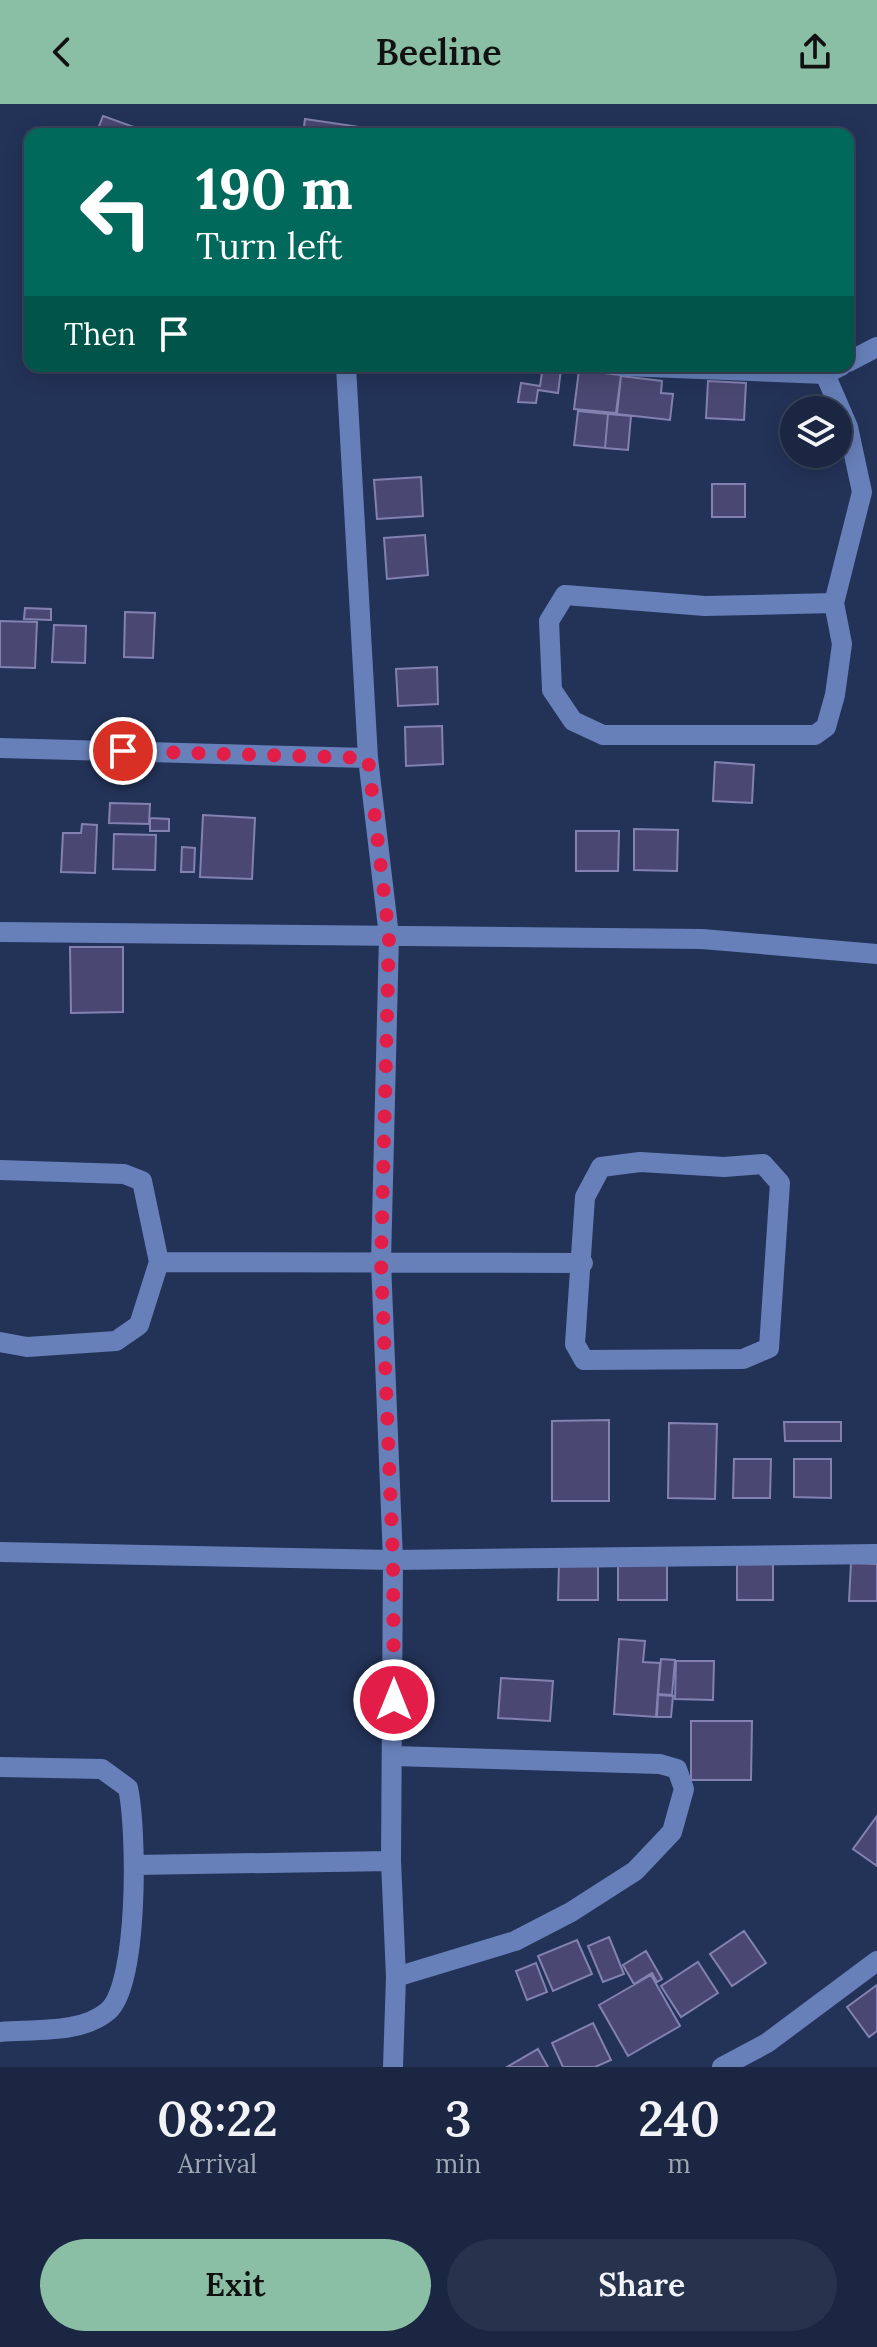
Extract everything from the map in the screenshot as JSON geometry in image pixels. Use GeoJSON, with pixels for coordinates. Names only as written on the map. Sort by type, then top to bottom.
{"type":"FeatureCollection","features":[{"type":"Feature","properties":{"kind":"street"},"geometry":{"type":"LineString","coordinates":[[854,359],[877,347]]}},
{"type":"Feature","properties":{"kind":"street"},"geometry":{"type":"LineString","coordinates":[[346,372],[368,758],[389,936],[381,1262],[393,1560],[391,1861],[396,1977],[393,2067]]}},
{"type":"Feature","properties":{"kind":"street"},"geometry":{"type":"LineString","coordinates":[[834,372],[862,492],[834,603],[842,644],[826,727],[815,735],[603,735],[573,721],[552,690],[549,621],[565,595],[705,606],[834,603]]}},
{"type":"Feature","properties":{"kind":"street"},"geometry":{"type":"LineString","coordinates":[[0,748],[368,758]]}},
{"type":"Feature","properties":{"kind":"street"},"geometry":{"type":"LineString","coordinates":[[0,932],[702,939],[877,954]]}},
{"type":"Feature","properties":{"kind":"street"},"geometry":{"type":"LineString","coordinates":[[640,1162],[724,1167],[763,1164],[780,1183],[769,1348],[743,1359],[584,1360],[575,1344],[583,1263],[585,1197],[601,1167],[640,1162]]}},
{"type":"Feature","properties":{"kind":"street"},"geometry":{"type":"LineString","coordinates":[[0,1170],[124,1174],[142,1181],[159,1262],[139,1325],[116,1341],[27,1347],[0,1342]]}},
{"type":"Feature","properties":{"kind":"street"},"geometry":{"type":"LineString","coordinates":[[159,1262],[583,1263]]}},
{"type":"Feature","properties":{"kind":"street"},"geometry":{"type":"LineString","coordinates":[[0,1552],[393,1560],[877,1554]]}},
{"type":"Feature","properties":{"kind":"street"},"geometry":{"type":"LineString","coordinates":[[394,1756],[660,1764],[677,1769],[684,1789],[672,1832],[635,1871],[571,1912],[515,1941],[396,1977]]}},
{"type":"Feature","properties":{"kind":"street"},"geometry":{"type":"LineString","coordinates":[[0,1767],[102,1769],[128,1788],[135,1819],[125,1980],[109,2010],[81,2025],[0,2032]]}},
{"type":"Feature","properties":{"kind":"street"},"geometry":{"type":"LineString","coordinates":[[134,1865],[391,1861]]}},
{"type":"Feature","properties":{"kind":"street"},"geometry":{"type":"LineString","coordinates":[[722,2067],[767,2043],[877,1961]]}},
{"type":"Feature","properties":{"kind":"building"},"geometry":{"type":"Polygon","coordinates":[[[103,116],[134,127],[134,128],[98,128],[103,116]]]}},
{"type":"Feature","properties":{"kind":"building"},"geometry":{"type":"Polygon","coordinates":[[[305,119],[360,127],[360,128],[304,128],[305,119]]]}},
{"type":"Feature","properties":{"kind":"building"},"geometry":{"type":"Polygon","coordinates":[[[542,372],[561,372],[558,393],[538,390],[536,403],[518,402],[521,383],[540,386],[542,372]]]}},
{"type":"Feature","properties":{"kind":"building"},"geometry":{"type":"Polygon","coordinates":[[[579,372],[621,375],[616,413],[574,409],[579,372]]]}},
{"type":"Feature","properties":{"kind":"building"},"geometry":{"type":"Polygon","coordinates":[[[621,376],[662,381],[661,393],[673,394],[670,420],[617,414],[621,376]]]}},
{"type":"Feature","properties":{"kind":"building"},"geometry":{"type":"Polygon","coordinates":[[[708,381],[746,383],[744,420],[706,418],[708,381]]]}},
{"type":"Feature","properties":{"kind":"building"},"geometry":{"type":"Polygon","coordinates":[[[578,411],[608,414],[605,448],[574,445],[578,411]]]}},
{"type":"Feature","properties":{"kind":"building"},"geometry":{"type":"Polygon","coordinates":[[[608,414],[631,416],[628,450],[605,448],[608,414]]]}},
{"type":"Feature","properties":{"kind":"building"},"geometry":{"type":"Polygon","coordinates":[[[421,477],[423,516],[377,519],[374,480],[421,477]]]}},
{"type":"Feature","properties":{"kind":"building"},"geometry":{"type":"Polygon","coordinates":[[[712,484],[745,484],[745,517],[712,517],[712,484]]]}},
{"type":"Feature","properties":{"kind":"building"},"geometry":{"type":"Polygon","coordinates":[[[425,535],[428,575],[387,579],[384,538],[425,535]]]}},
{"type":"Feature","properties":{"kind":"building"},"geometry":{"type":"Polygon","coordinates":[[[25,608],[51,609],[51,620],[24,619],[25,608]]]}},
{"type":"Feature","properties":{"kind":"building"},"geometry":{"type":"Polygon","coordinates":[[[125,612],[155,613],[153,658],[124,657],[125,612]]]}},
{"type":"Feature","properties":{"kind":"building"},"geometry":{"type":"Polygon","coordinates":[[[0,621],[37,622],[35,668],[0,667],[0,621]]]}},
{"type":"Feature","properties":{"kind":"building"},"geometry":{"type":"Polygon","coordinates":[[[54,625],[86,626],[85,663],[52,662],[54,625]]]}},
{"type":"Feature","properties":{"kind":"building"},"geometry":{"type":"Polygon","coordinates":[[[437,667],[438,704],[398,706],[396,669],[437,667]]]}},
{"type":"Feature","properties":{"kind":"building"},"geometry":{"type":"Polygon","coordinates":[[[442,726],[443,764],[406,766],[405,727],[442,726]]]}},
{"type":"Feature","properties":{"kind":"building"},"geometry":{"type":"Polygon","coordinates":[[[715,762],[754,765],[752,803],[713,801],[715,762]]]}},
{"type":"Feature","properties":{"kind":"building"},"geometry":{"type":"Polygon","coordinates":[[[110,803],[150,804],[149,824],[109,823],[110,803]]]}},
{"type":"Feature","properties":{"kind":"building"},"geometry":{"type":"Polygon","coordinates":[[[203,815],[255,818],[252,879],[200,877],[203,815]]]}},
{"type":"Feature","properties":{"kind":"building"},"geometry":{"type":"Polygon","coordinates":[[[150,818],[169,819],[169,831],[150,831],[150,818]]]}},
{"type":"Feature","properties":{"kind":"building"},"geometry":{"type":"Polygon","coordinates":[[[82,824],[97,825],[95,873],[61,872],[63,833],[81,833],[82,824]]]}},
{"type":"Feature","properties":{"kind":"building"},"geometry":{"type":"Polygon","coordinates":[[[634,829],[678,830],[677,871],[634,870],[634,829]]]}},
{"type":"Feature","properties":{"kind":"building"},"geometry":{"type":"Polygon","coordinates":[[[576,831],[619,831],[618,871],[576,871],[576,831]]]}},
{"type":"Feature","properties":{"kind":"building"},"geometry":{"type":"Polygon","coordinates":[[[114,834],[156,835],[155,870],[113,869],[114,834]]]}},
{"type":"Feature","properties":{"kind":"building"},"geometry":{"type":"Polygon","coordinates":[[[182,847],[195,848],[194,872],[181,872],[182,847]]]}},
{"type":"Feature","properties":{"kind":"building"},"geometry":{"type":"Polygon","coordinates":[[[70,947],[123,947],[123,1012],[71,1013],[70,947]]]}},
{"type":"Feature","properties":{"kind":"building"},"geometry":{"type":"Polygon","coordinates":[[[609,1420],[609,1501],[552,1501],[552,1421],[609,1420]]]}},
{"type":"Feature","properties":{"kind":"building"},"geometry":{"type":"Polygon","coordinates":[[[784,1422],[841,1422],[841,1441],[785,1441],[784,1422]]]}},
{"type":"Feature","properties":{"kind":"building"},"geometry":{"type":"Polygon","coordinates":[[[669,1423],[717,1424],[715,1499],[668,1498],[669,1423]]]}},
{"type":"Feature","properties":{"kind":"building"},"geometry":{"type":"Polygon","coordinates":[[[734,1459],[771,1459],[770,1498],[733,1498],[734,1459]]]}},
{"type":"Feature","properties":{"kind":"building"},"geometry":{"type":"Polygon","coordinates":[[[794,1459],[831,1459],[831,1498],[794,1497],[794,1459]]]}},
{"type":"Feature","properties":{"kind":"building"},"geometry":{"type":"Polygon","coordinates":[[[618,1563],[667,1563],[667,1600],[618,1600],[618,1563]]]}},
{"type":"Feature","properties":{"kind":"building"},"geometry":{"type":"Polygon","coordinates":[[[851,1563],[877,1564],[877,1601],[849,1601],[851,1563]]]}},
{"type":"Feature","properties":{"kind":"building"},"geometry":{"type":"Polygon","coordinates":[[[559,1564],[598,1564],[598,1600],[558,1600],[559,1564]]]}},
{"type":"Feature","properties":{"kind":"building"},"geometry":{"type":"Polygon","coordinates":[[[737,1564],[773,1564],[773,1600],[737,1600],[737,1564]]]}},
{"type":"Feature","properties":{"kind":"building"},"geometry":{"type":"Polygon","coordinates":[[[619,1639],[645,1641],[643,1662],[660,1663],[656,1717],[614,1714],[619,1639]]]}},
{"type":"Feature","properties":{"kind":"building"},"geometry":{"type":"Polygon","coordinates":[[[661,1659],[675,1660],[672,1695],[658,1694],[661,1659]]]}},
{"type":"Feature","properties":{"kind":"building"},"geometry":{"type":"Polygon","coordinates":[[[676,1661],[714,1661],[713,1700],[675,1699],[676,1661]]]}},
{"type":"Feature","properties":{"kind":"building"},"geometry":{"type":"Polygon","coordinates":[[[501,1678],[553,1681],[550,1721],[498,1718],[501,1678]]]}},
{"type":"Feature","properties":{"kind":"building"},"geometry":{"type":"Polygon","coordinates":[[[658,1695],[673,1696],[671,1717],[657,1717],[658,1695]]]}},
{"type":"Feature","properties":{"kind":"building"},"geometry":{"type":"Polygon","coordinates":[[[691,1721],[752,1721],[751,1780],[691,1780],[691,1721]]]}},
{"type":"Feature","properties":{"kind":"building"},"geometry":{"type":"Polygon","coordinates":[[[877,1816],[877,1866],[853,1849],[877,1816]]]}},
{"type":"Feature","properties":{"kind":"building"},"geometry":{"type":"Polygon","coordinates":[[[744,1931],[766,1963],[732,1986],[710,1954],[744,1931]]]}},
{"type":"Feature","properties":{"kind":"building"},"geometry":{"type":"Polygon","coordinates":[[[609,1937],[624,1974],[603,1982],[588,1946],[609,1937]]]}},
{"type":"Feature","properties":{"kind":"building"},"geometry":{"type":"Polygon","coordinates":[[[577,1940],[592,1974],[553,1991],[538,1956],[577,1940]]]}},
{"type":"Feature","properties":{"kind":"building"},"geometry":{"type":"Polygon","coordinates":[[[646,1951],[662,1979],[657,1982],[652,1973],[634,1984],[623,1965],[646,1951]]]}},
{"type":"Feature","properties":{"kind":"building"},"geometry":{"type":"Polygon","coordinates":[[[698,1962],[718,1993],[681,2017],[661,1986],[698,1962]]]}},
{"type":"Feature","properties":{"kind":"building"},"geometry":{"type":"Polygon","coordinates":[[[536,1963],[547,1992],[527,2000],[516,1971],[536,1963]]]}},
{"type":"Feature","properties":{"kind":"building"},"geometry":{"type":"Polygon","coordinates":[[[651,1975],[680,2026],[628,2056],[599,2005],[651,1975]]]}},
{"type":"Feature","properties":{"kind":"building"},"geometry":{"type":"Polygon","coordinates":[[[877,1985],[877,2031],[869,2037],[847,2007],[877,1985]]]}},
{"type":"Feature","properties":{"kind":"building"},"geometry":{"type":"Polygon","coordinates":[[[593,2023],[611,2060],[595,2067],[563,2067],[552,2043],[593,2023]]]}},
{"type":"Feature","properties":{"kind":"building"},"geometry":{"type":"Polygon","coordinates":[[[538,2049],[548,2067],[507,2067],[538,2049]]]}},
{"type":"Feature","properties":{"kind":"route"},"geometry":{"type":"LineString","coordinates":[[123,751],[368,758],[389,936],[381,1262],[393,1560],[394,1700]]}}]}
